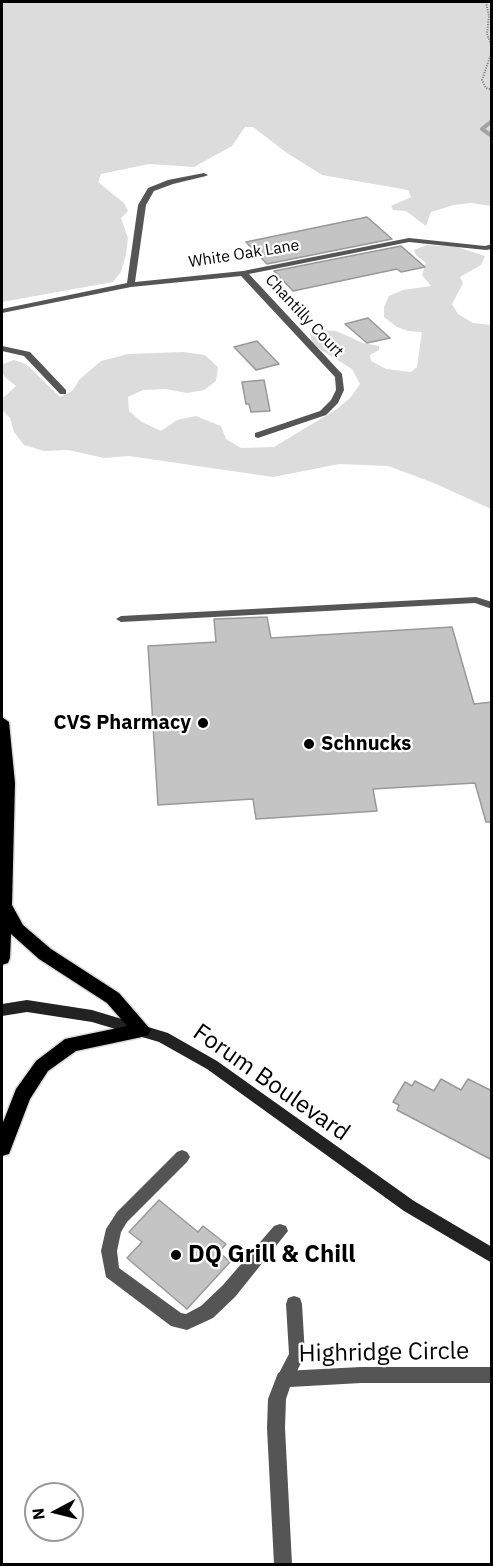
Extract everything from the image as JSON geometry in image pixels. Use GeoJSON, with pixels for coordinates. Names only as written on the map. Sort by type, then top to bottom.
{"type":"FeatureCollection","features":[{"type":"Feature","properties":{"kind":"main road"},"geometry":{"type":"LineString","coordinates":[[2,722],[8,783],[2,958]]}},
{"type":"Feature","properties":{"kind":"main road"},"geometry":{"type":"LineString","coordinates":[[4,906],[17,930],[45,954],[113,998],[142,1030]]}},
{"type":"Feature","properties":{"kind":"main road"},"geometry":{"type":"LineString","coordinates":[[2,1148],[22,1095],[42,1066],[71,1044],[142,1030]]}},
{"type":"Feature","properties":{"kind":"street"},"geometry":{"type":"LineString","coordinates":[[131,285],[142,205],[151,190],[171,182],[204,175]]}},
{"type":"Feature","properties":{"kind":"street","name":"White Oak Lane"},"geometry":{"type":"LineString","coordinates":[[2,310],[131,285],[243,273],[409,240],[486,248],[492,246]]}},
{"type":"Feature","properties":{"kind":"street","name":"Chantilly Court"},"geometry":{"type":"LineString","coordinates":[[243,273],[339,376],[340,390],[323,413],[258,435]]}},
{"type":"Feature","properties":{"kind":"street"},"geometry":{"type":"LineString","coordinates":[[2,349],[27,354],[63,392]]}},
{"type":"Feature","properties":{"kind":"street"},"geometry":{"type":"LineString","coordinates":[[121,619],[476,600],[492,606]]}},
{"type":"Feature","properties":{"kind":"street","name":"Forum Boulevard"},"geometry":{"type":"LineString","coordinates":[[2,1010],[27,1006],[92,1016],[163,1037],[212,1065],[409,1206],[492,1256]]}},
{"type":"Feature","properties":{"kind":"street"},"geometry":{"type":"LineString","coordinates":[[182,1157],[122,1217],[114,1229],[109,1251],[112,1272],[177,1320],[187,1322],[197,1319],[214,1305],[280,1231]]}},
{"type":"Feature","properties":{"kind":"street"},"geometry":{"type":"LineString","coordinates":[[284,1379],[297,1355],[294,1304]]}},
{"type":"Feature","properties":{"kind":"street","name":"Highridge Circle"},"geometry":{"type":"LineString","coordinates":[[283,1564],[276,1428],[277,1399],[284,1379],[361,1375],[492,1375]]}},
{"type":"Feature","properties":{"kind":"path"},"geometry":{"type":"LineString","coordinates":[[486,2],[489,16],[487,34],[492,47]]}},
{"type":"Feature","properties":{"kind":"path"},"geometry":{"type":"LineString","coordinates":[[492,51],[482,80],[486,88],[492,90]]}},
{"type":"Feature","properties":{"kind":"shaded area"},"geometry":{"type":"Polygon","coordinates":[[[2,2],[491,2],[491,206],[471,203],[431,212],[426,226],[406,211],[393,210],[391,206],[411,197],[408,190],[322,175],[287,153],[253,127],[245,127],[232,146],[194,167],[149,164],[101,174],[98,182],[124,203],[128,211],[121,218],[128,238],[126,254],[121,272],[113,282],[2,302],[2,2]]]}},
{"type":"Feature","properties":{"kind":"shaded area"},"geometry":{"type":"Polygon","coordinates":[[[427,245],[457,247],[485,256],[481,265],[460,277],[463,283],[452,304],[458,314],[473,323],[491,325],[491,509],[434,483],[388,466],[339,464],[273,477],[129,456],[104,458],[68,450],[44,451],[24,445],[14,432],[10,418],[2,410],[2,399],[16,386],[2,372],[3,364],[14,360],[26,364],[60,397],[72,391],[80,379],[101,361],[128,354],[183,352],[205,355],[218,367],[216,381],[204,390],[187,393],[166,389],[143,390],[128,397],[129,411],[142,422],[161,431],[177,420],[196,416],[221,426],[226,439],[241,448],[274,447],[337,409],[351,397],[360,384],[352,369],[312,342],[310,333],[322,330],[336,331],[363,343],[379,346],[379,350],[370,355],[371,361],[386,369],[411,372],[417,367],[422,332],[397,327],[384,317],[384,307],[389,296],[403,290],[431,286],[422,275],[426,263],[416,255],[414,250],[427,245]]]}},
{"type":"Feature","properties":{"kind":"building"},"geometry":{"type":"Polygon","coordinates":[[[367,217],[392,239],[267,264],[246,242],[367,217]]]}},
{"type":"Feature","properties":{"kind":"building"},"geometry":{"type":"Polygon","coordinates":[[[401,246],[425,267],[401,272],[397,269],[293,291],[274,271],[401,246]]]}},
{"type":"Feature","properties":{"kind":"building"},"geometry":{"type":"Polygon","coordinates":[[[368,318],[390,338],[367,343],[345,324],[368,318]]]}},
{"type":"Feature","properties":{"kind":"building"},"geometry":{"type":"Polygon","coordinates":[[[257,341],[279,364],[256,370],[234,347],[257,341]]]}},
{"type":"Feature","properties":{"kind":"building"},"geometry":{"type":"Polygon","coordinates":[[[264,380],[270,411],[251,412],[249,404],[246,404],[242,382],[264,380]]]}},
{"type":"Feature","properties":{"kind":"building","name":"Schnucks"},"geometry":{"type":"Polygon","coordinates":[[[267,617],[271,638],[452,627],[474,704],[492,702],[492,822],[486,822],[475,783],[373,789],[377,811],[256,819],[253,799],[158,805],[148,646],[216,642],[214,619],[267,617]]]}},
{"type":"Feature","properties":{"kind":"building"},"geometry":{"type":"Polygon","coordinates":[[[441,1079],[461,1090],[468,1079],[492,1091],[492,1160],[397,1110],[399,1105],[393,1102],[405,1082],[412,1086],[415,1081],[434,1091],[441,1079]]]}},
{"type":"Feature","properties":{"kind":"building","name":"DQ Grill & Chill"},"geometry":{"type":"Polygon","coordinates":[[[159,1200],[198,1232],[203,1226],[226,1244],[219,1252],[230,1262],[187,1309],[127,1258],[142,1242],[129,1232],[159,1200]]]}},
{"type":"Feature","properties":{"kind":"waterway"},"geometry":{"type":"LineString","coordinates":[[492,121],[482,129],[492,136]]}},
{"type":"Feature","properties":{"kind":"place","name":"CVS Pharmacy"},"geometry":{"type":"Point","coordinates":[203,723]}},
{"type":"Feature","properties":{"kind":"place","name":"Schnucks"},"geometry":{"type":"Point","coordinates":[309,744]}},
{"type":"Feature","properties":{"kind":"place","name":"DQ Grill & Chill"},"geometry":{"type":"Point","coordinates":[176,1255]}}]}
